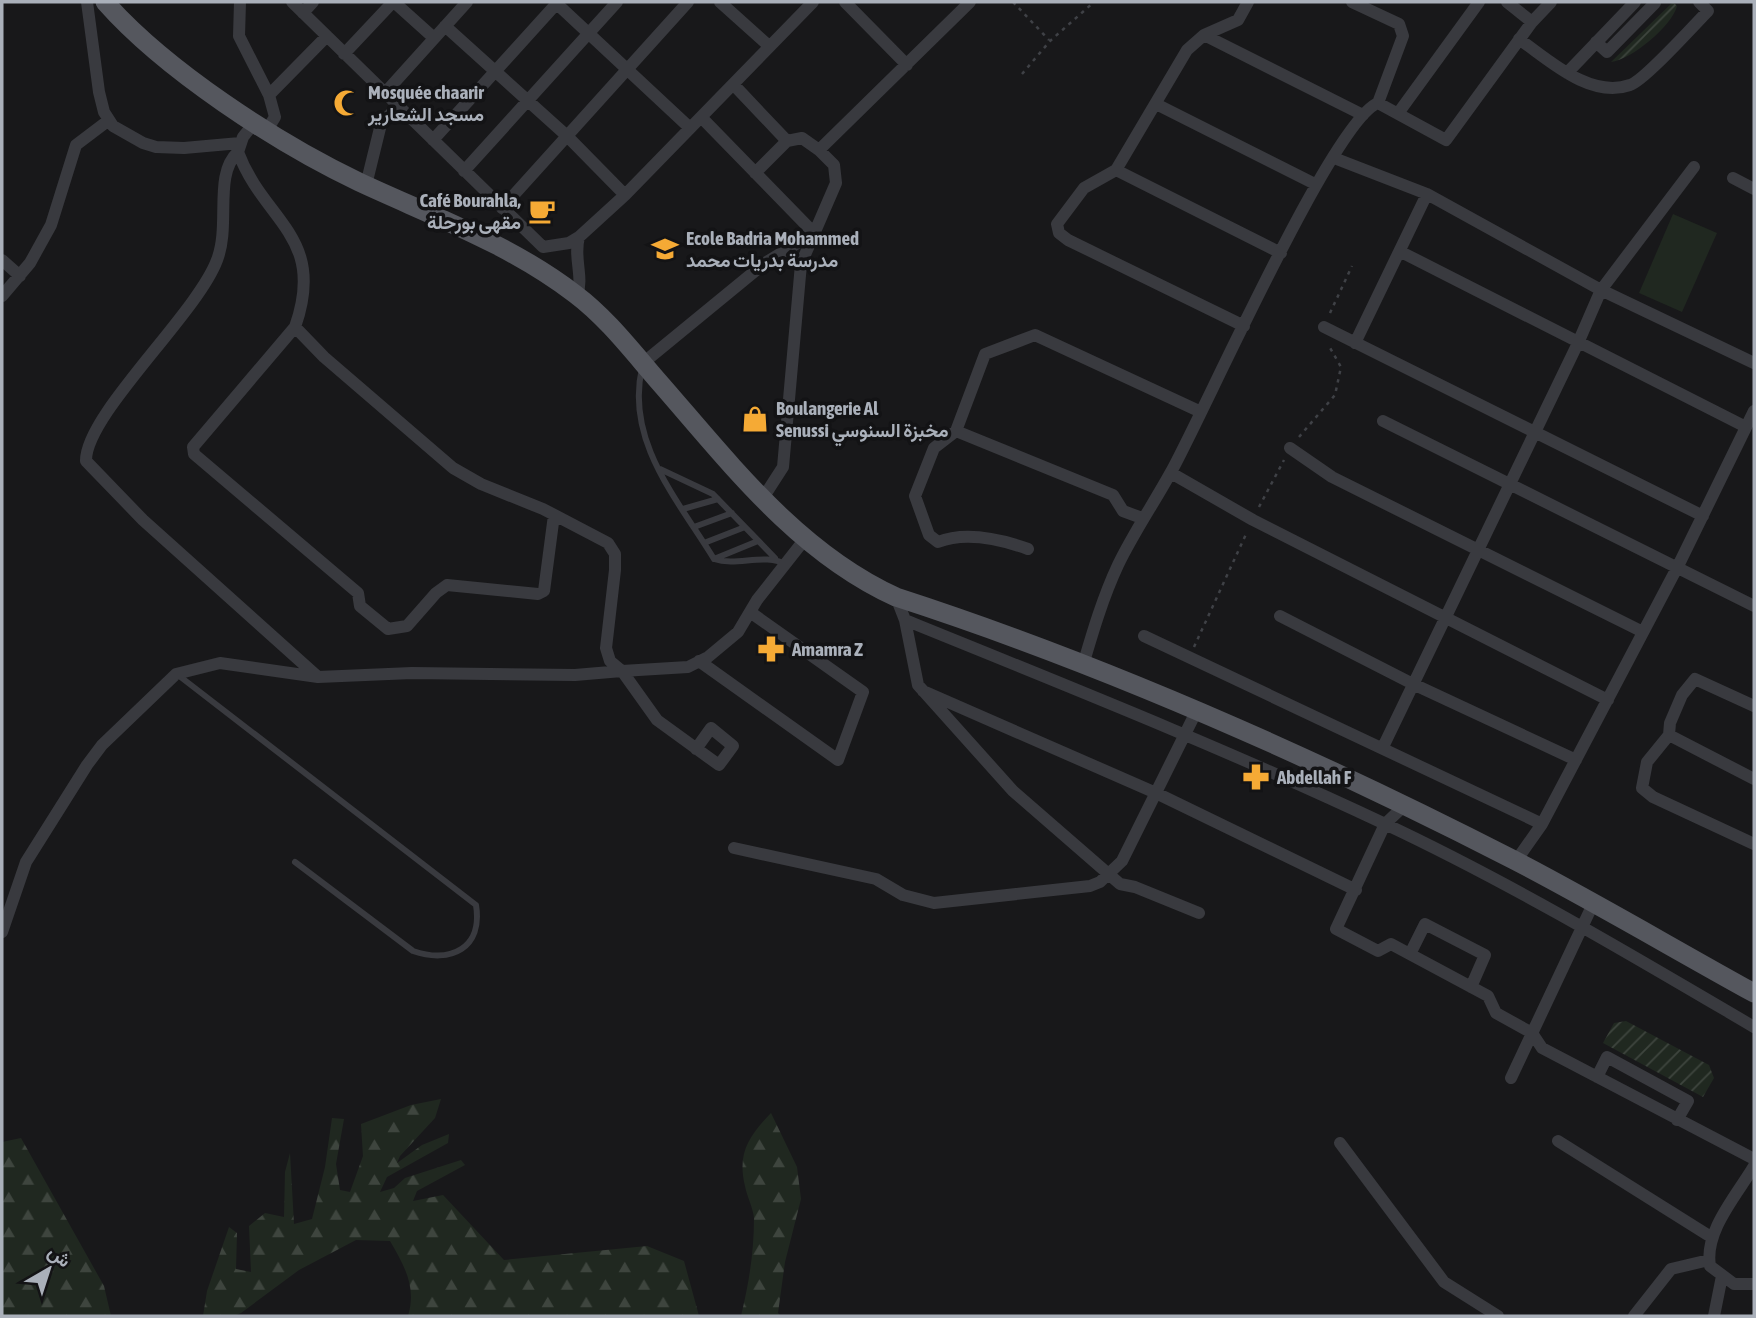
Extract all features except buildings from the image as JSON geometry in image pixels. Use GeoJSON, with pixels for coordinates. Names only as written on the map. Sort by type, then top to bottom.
{"type":"FeatureCollection","features":[{"type":"Feature","properties":{"kind":"main road"},"geometry":{"type":"LineString","coordinates":[[105,2],[130,28],[193,81],[309,157],[527,262],[578,296],[643,363],[763,498],[805,539],[861,580],[896,597],[1197,710],[1405,805],[1517,861],[1754,993]]}},
{"type":"Feature","properties":{"kind":"street"},"geometry":{"type":"LineString","coordinates":[[87,2],[99,92],[109,120],[127,134],[156,147],[239,147]]}},
{"type":"Feature","properties":{"kind":"street"},"geometry":{"type":"LineString","coordinates":[[240,2],[239,36],[269,95],[275,117],[239,147],[226,166],[223,178],[224,234],[217,262],[186,311],[110,408],[89,445],[86,461],[143,520],[318,677]]}},
{"type":"Feature","properties":{"kind":"street"},"geometry":{"type":"LineString","coordinates":[[292,2],[543,247]]}},
{"type":"Feature","properties":{"kind":"street"},"geometry":{"type":"LineString","coordinates":[[303,13],[313,2]]}},
{"type":"Feature","properties":{"kind":"street"},"geometry":{"type":"LineString","coordinates":[[344,54],[394,2],[434,38]]}},
{"type":"Feature","properties":{"kind":"street"},"geometry":{"type":"LineString","coordinates":[[384,94],[467,2]]}},
{"type":"Feature","properties":{"kind":"street"},"geometry":{"type":"LineString","coordinates":[[433,140],[557,2],[690,128]]}},
{"type":"Feature","properties":{"kind":"street"},"geometry":{"type":"LineString","coordinates":[[464,171],[617,2]]}},
{"type":"Feature","properties":{"kind":"street"},"geometry":{"type":"LineString","coordinates":[[502,208],[688,2]]}},
{"type":"Feature","properties":{"kind":"street"},"geometry":{"type":"LineString","coordinates":[[720,2],[769,46]]}},
{"type":"Feature","properties":{"kind":"street"},"geometry":{"type":"LineString","coordinates":[[527,262],[535,250],[569,243],[579,237],[625,195],[813,2]]}},
{"type":"Feature","properties":{"kind":"street"},"geometry":{"type":"LineString","coordinates":[[845,2],[907,65]]}},
{"type":"Feature","properties":{"kind":"street"},"geometry":{"type":"LineString","coordinates":[[819,150],[970,2]]}},
{"type":"Feature","properties":{"kind":"street"},"geometry":{"type":"LineString","coordinates":[[1244,326],[1059,233],[1057,224],[1084,188],[1116,170],[1187,50],[1204,35],[1238,20],[1248,2]]}},
{"type":"Feature","properties":{"kind":"street"},"geometry":{"type":"LineString","coordinates":[[1352,2],[1399,24],[1403,36],[1378,103]]}},
{"type":"Feature","properties":{"kind":"street"},"geometry":{"type":"LineString","coordinates":[[1399,112],[1479,2]]}},
{"type":"Feature","properties":{"kind":"street"},"geometry":{"type":"LineString","coordinates":[[1507,2],[1532,22]]}},
{"type":"Feature","properties":{"kind":"street"},"geometry":{"type":"LineString","coordinates":[[1083,665],[1098,614],[1142,518],[1171,473],[1315,184],[1363,115],[1370,106],[1378,103],[1399,112],[1446,140],[1532,22],[1551,2]]}},
{"type":"Feature","properties":{"kind":"street"},"geometry":{"type":"LineString","coordinates":[[1567,74],[1635,2]]}},
{"type":"Feature","properties":{"kind":"street"},"geometry":{"type":"LineString","coordinates":[[1596,42],[1607,52],[1655,4],[1653,2]]}},
{"type":"Feature","properties":{"kind":"street"},"geometry":{"type":"LineString","coordinates":[[1520,39],[1567,74],[1611,88],[1632,85],[1708,11],[1699,2]]}},
{"type":"Feature","properties":{"kind":"street"},"geometry":{"type":"LineString","coordinates":[[445,26],[567,136],[625,195]]}},
{"type":"Feature","properties":{"kind":"street"},"geometry":{"type":"LineString","coordinates":[[1204,35],[1363,115]]}},
{"type":"Feature","properties":{"kind":"street"},"geometry":{"type":"LineString","coordinates":[[269,95],[327,36]]}},
{"type":"Feature","properties":{"kind":"street"},"geometry":{"type":"LineString","coordinates":[[733,84],[787,141]]}},
{"type":"Feature","properties":{"kind":"street"},"geometry":{"type":"LineString","coordinates":[[1156,104],[1315,184]]}},
{"type":"Feature","properties":{"kind":"street"},"geometry":{"type":"LineString","coordinates":[[366,185],[380,124],[397,107]]}},
{"type":"Feature","properties":{"kind":"street"},"geometry":{"type":"LineString","coordinates":[[701,117],[814,233]]}},
{"type":"Feature","properties":{"kind":"street"},"geometry":{"type":"LineString","coordinates":[[2,296],[20,276],[51,225],[76,145],[109,120]]}},
{"type":"Feature","properties":{"kind":"street"},"geometry":{"type":"LineString","coordinates":[[755,173],[787,141],[802,138],[834,165]]}},
{"type":"Feature","properties":{"kind":"street"},"geometry":{"type":"LineString","coordinates":[[763,498],[783,467],[800,270],[836,183],[829,141]]}},
{"type":"Feature","properties":{"kind":"street"},"geometry":{"type":"LineString","coordinates":[[239,147],[252,180],[286,227],[304,263],[302,306],[295,327],[193,447],[194,454],[358,593],[360,606],[388,629],[407,626],[436,593],[447,585],[538,594],[544,591],[554,515]]}},
{"type":"Feature","properties":{"kind":"street"},"geometry":{"type":"LineString","coordinates":[[1334,158],[1427,194],[1601,290],[1753,359]]}},
{"type":"Feature","properties":{"kind":"street"},"geometry":{"type":"LineString","coordinates":[[1383,747],[1601,290],[1694,167]]}},
{"type":"Feature","properties":{"kind":"street"},"geometry":{"type":"LineString","coordinates":[[1116,170],[1281,253]]}},
{"type":"Feature","properties":{"kind":"street"},"geometry":{"type":"LineString","coordinates":[[1732,178],[1754,189]]}},
{"type":"Feature","properties":{"kind":"street"},"geometry":{"type":"LineString","coordinates":[[1355,343],[1427,194]]}},
{"type":"Feature","properties":{"kind":"street"},"geometry":{"type":"LineString","coordinates":[[643,363],[765,263],[814,233]]}},
{"type":"Feature","properties":{"kind":"street"},"geometry":{"type":"LineString","coordinates":[[578,296],[580,287],[575,252],[579,237]]}},
{"type":"Feature","properties":{"kind":"street"},"geometry":{"type":"LineString","coordinates":[[1401,252],[1746,427]]}},
{"type":"Feature","properties":{"kind":"street"},"geometry":{"type":"LineString","coordinates":[[2,260],[20,276]]}},
{"type":"Feature","properties":{"kind":"street"},"geometry":{"type":"LineString","coordinates":[[295,327],[324,357],[453,468],[608,543],[615,554],[606,648],[610,661],[622,671],[657,720],[696,749]]}},
{"type":"Feature","properties":{"kind":"street"},"geometry":{"type":"LineString","coordinates":[[1324,327],[1703,516]]}},
{"type":"Feature","properties":{"kind":"street"},"geometry":{"type":"LineString","coordinates":[[1028,549],[993,538],[951,537],[938,542],[929,535],[915,496],[934,448],[956,431],[985,354],[1035,335],[1201,412]]}},
{"type":"Feature","properties":{"kind":"street"},"geometry":{"type":"LineString","coordinates":[[1517,861],[1542,824],[1608,700],[1754,411]]}},
{"type":"Feature","properties":{"kind":"street"},"geometry":{"type":"LineString","coordinates":[[1384,421],[1754,606]]}},
{"type":"Feature","properties":{"kind":"street"},"geometry":{"type":"LineString","coordinates":[[956,431],[1113,495],[1123,511],[1142,518]]}},
{"type":"Feature","properties":{"kind":"street"},"geometry":{"type":"LineString","coordinates":[[1290,448],[1332,477],[1643,632]]}},
{"type":"Feature","properties":{"kind":"street"},"geometry":{"type":"LineString","coordinates":[[1171,473],[1253,520],[1608,700]]}},
{"type":"Feature","properties":{"kind":"street"},"geometry":{"type":"LineString","coordinates":[[2,932],[26,862],[87,765],[102,745],[176,674],[220,663],[296,676],[318,677],[412,673],[575,674],[688,667],[738,632],[781,561],[805,539]]}},
{"type":"Feature","properties":{"kind":"street"},"geometry":{"type":"LineString","coordinates":[[896,597],[905,620],[914,676],[923,691],[1013,791],[1120,884],[1199,913]]}},
{"type":"Feature","properties":{"kind":"street"},"geometry":{"type":"LineString","coordinates":[[699,661],[838,760],[863,692],[750,612]]}},
{"type":"Feature","properties":{"kind":"street"},"geometry":{"type":"LineString","coordinates":[[1280,616],[1413,684],[1576,760]]}},
{"type":"Feature","properties":{"kind":"street"},"geometry":{"type":"LineString","coordinates":[[905,620],[1185,734],[1385,824],[1581,925],[1754,1027]]}},
{"type":"Feature","properties":{"kind":"street"},"geometry":{"type":"LineString","coordinates":[[1144,636],[1542,824]]}},
{"type":"Feature","properties":{"kind":"street"},"geometry":{"type":"LineString","coordinates":[[296,676],[297,658]]}},
{"type":"Feature","properties":{"kind":"street"},"geometry":{"type":"LineString","coordinates":[[1754,706],[1695,679],[1682,695],[1670,723],[1669,735],[1647,762],[1642,788],[1653,797],[1754,844]]}},
{"type":"Feature","properties":{"kind":"street"},"geometry":{"type":"LineString","coordinates":[[923,691],[1156,793],[1356,890]]}},
{"type":"Feature","properties":{"kind":"street"},"geometry":{"type":"LineString","coordinates":[[734,848],[876,880],[903,895],[934,904],[1090,886],[1100,882],[1122,861],[1197,710]]}},
{"type":"Feature","properties":{"kind":"street"},"geometry":{"type":"LineString","coordinates":[[1669,735],[1754,779]]}},
{"type":"Feature","properties":{"kind":"street"},"geometry":{"type":"LineString","coordinates":[[1405,805],[1385,824],[1336,929],[1378,951],[1391,944],[1471,986],[1488,996],[1496,1013],[1532,1033],[1542,1048],[1754,1159]]}},
{"type":"Feature","properties":{"kind":"street"},"geometry":{"type":"LineString","coordinates":[[1511,1078],[1592,904]]}},
{"type":"Feature","properties":{"kind":"street"},"geometry":{"type":"LineString","coordinates":[[1409,954],[1425,924],[1485,955],[1471,986]]}},
{"type":"Feature","properties":{"kind":"street"},"geometry":{"type":"LineString","coordinates":[[1597,1077],[1607,1057],[1688,1101],[1677,1120]]}},
{"type":"Feature","properties":{"kind":"street"},"geometry":{"type":"LineString","coordinates":[[1558,1141],[1711,1237]]}},
{"type":"Feature","properties":{"kind":"street"},"geometry":{"type":"LineString","coordinates":[[1340,1143],[1444,1282],[1498,1316]]}},
{"type":"Feature","properties":{"kind":"street"},"geometry":{"type":"LineString","coordinates":[[1754,1166],[1711,1237],[1709,1260],[1710,1266],[1734,1284],[1754,1284]]}},
{"type":"Feature","properties":{"kind":"street"},"geometry":{"type":"LineString","coordinates":[[1634,1316],[1671,1269],[1709,1260]]}},
{"type":"Feature","properties":{"kind":"street"},"geometry":{"type":"LineString","coordinates":[[1714,1316],[1723,1276]]}},
{"type":"Feature","properties":{"kind":"lane"},"geometry":{"type":"LineString","coordinates":[[643,363],[637,389],[638,415],[647,450],[714,559],[726,563],[781,561]]}},
{"type":"Feature","properties":{"kind":"lane"},"geometry":{"type":"LineString","coordinates":[[658,468],[695,483],[718,499],[781,561]]}},
{"type":"Feature","properties":{"kind":"lane"},"geometry":{"type":"LineString","coordinates":[[683,509],[718,499]]}},
{"type":"Feature","properties":{"kind":"lane"},"geometry":{"type":"LineString","coordinates":[[694,527],[732,513]]}},
{"type":"Feature","properties":{"kind":"lane"},"geometry":{"type":"LineString","coordinates":[[704,543],[745,527]]}},
{"type":"Feature","properties":{"kind":"lane"},"geometry":{"type":"LineString","coordinates":[[714,559],[758,541]]}},
{"type":"Feature","properties":{"kind":"lane"},"geometry":{"type":"LineString","coordinates":[[176,674],[476,905],[479,920],[471,941],[452,955],[433,958],[413,951],[295,862]]}},
{"type":"Feature","properties":{"kind":"path"},"geometry":{"type":"LineString","coordinates":[[1013,2],[1050,41]]}},
{"type":"Feature","properties":{"kind":"path"},"geometry":{"type":"LineString","coordinates":[[1023,74],[1050,41],[1094,2]]}},
{"type":"Feature","properties":{"kind":"green space"},"geometry":{"type":"Polygon","coordinates":[[[1673,2],[1677,6],[1674,14],[1650,41],[1629,55],[1611,62],[1673,2]]]}},
{"type":"Feature","properties":{"kind":"green space"},"geometry":{"type":"Polygon","coordinates":[[[1673,214],[1717,233],[1682,312],[1639,293],[1673,214]]]}},
{"type":"Feature","properties":{"kind":"green space"},"geometry":{"type":"Polygon","coordinates":[[[1626,1021],[1709,1065],[1714,1078],[1703,1097],[1603,1043],[1614,1023],[1626,1021]]]}},
{"type":"Feature","properties":{"kind":"green space"},"geometry":{"type":"Polygon","coordinates":[[[441,1099],[435,1118],[400,1156],[397,1163],[422,1145],[449,1134],[448,1143],[387,1177],[380,1192],[394,1188],[405,1178],[461,1160],[465,1165],[417,1191],[413,1201],[443,1195],[504,1260],[647,1246],[684,1261],[699,1316],[408,1316],[411,1295],[408,1277],[390,1241],[356,1240],[299,1270],[241,1313],[234,1316],[203,1316],[207,1291],[229,1227],[237,1233],[236,1269],[251,1272],[249,1226],[265,1213],[284,1217],[285,1172],[290,1153],[294,1224],[312,1219],[325,1167],[332,1118],[344,1119],[336,1164],[340,1190],[350,1192],[363,1156],[361,1124],[411,1105],[441,1099]]]}},
{"type":"Feature","properties":{"kind":"green space"},"geometry":{"type":"Polygon","coordinates":[[[771,1113],[797,1167],[801,1199],[785,1262],[778,1313],[781,1316],[741,1316],[750,1267],[754,1218],[743,1174],[744,1154],[751,1138],[771,1113]]]}},
{"type":"Feature","properties":{"kind":"green space"},"geometry":{"type":"Polygon","coordinates":[[[21,1138],[104,1286],[111,1316],[2,1316],[2,1142],[21,1138]]]}},
{"type":"Feature","properties":{"kind":"place","name":"Mosquée chaarir مسجد الشعارير"},"geometry":{"type":"Point","coordinates":[347,103]}},
{"type":"Feature","properties":{"kind":"place","name":"Café Bourahla, مقهى بورحلة"},"geometry":{"type":"Point","coordinates":[542,211]}},
{"type":"Feature","properties":{"kind":"place","name":"Ecole Badria Mohammed مدرسة بدريات محمد"},"geometry":{"type":"Point","coordinates":[665,249]}},
{"type":"Feature","properties":{"kind":"place","name":"Boulangerie Al Senussi مخبزة السنوسي"},"geometry":{"type":"Point","coordinates":[755,419]}},
{"type":"Feature","properties":{"kind":"place","name":"Amamra Z"},"geometry":{"type":"Point","coordinates":[771,649]}},
{"type":"Feature","properties":{"kind":"place","name":"Abdellah F"},"geometry":{"type":"Point","coordinates":[1256,777]}}]}
